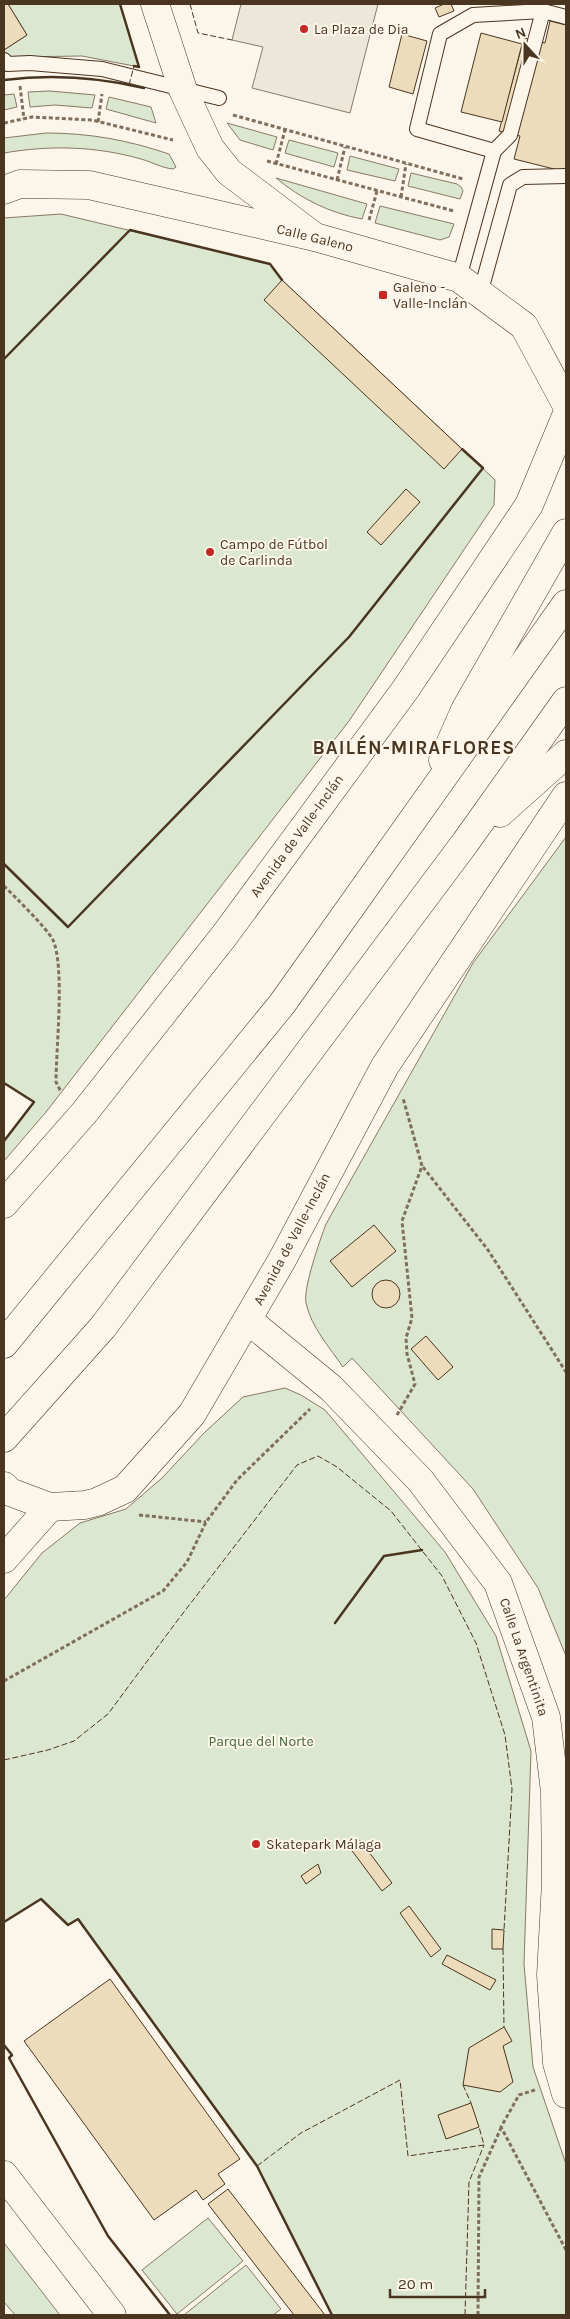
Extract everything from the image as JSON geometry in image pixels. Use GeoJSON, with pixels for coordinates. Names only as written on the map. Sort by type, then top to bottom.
{"type":"FeatureCollection","features":[{"type":"Feature","properties":{"kind":"street"},"geometry":{"type":"LineString","coordinates":[[155,4],[183,90],[210,148],[229,172],[315,237]]}},
{"type":"Feature","properties":{"kind":"street","name":"Calle Galeno"},"geometry":{"type":"LineString","coordinates":[[4,190],[20,184],[89,186],[315,237],[459,278],[524,326],[566,404]]}},
{"type":"Feature","properties":{"kind":"street","name":"Avenida de Valle-Inclán"},"geometry":{"type":"LineString","coordinates":[[4,1204],[84,1113],[224,936],[405,690],[529,505],[566,416]]}},
{"type":"Feature","properties":{"kind":"street"},"geometry":{"type":"LineString","coordinates":[[420,812],[465,710],[566,533]]}},
{"type":"Feature","properties":{"kind":"street"},"geometry":{"type":"LineString","coordinates":[[4,1344],[282,1004],[566,604]]}},
{"type":"Feature","properties":{"kind":"street"},"geometry":{"type":"LineString","coordinates":[[5,1436],[103,1327],[465,843],[566,701]]}},
{"type":"Feature","properties":{"kind":"street"},"geometry":{"type":"LineString","coordinates":[[465,843],[566,754]]}},
{"type":"Feature","properties":{"kind":"street","name":"Avenida de Valle-Inclán"},"geometry":{"type":"LineString","coordinates":[[4,1486],[10,1492],[50,1507],[85,1505],[97,1502],[125,1489],[192,1414],[248,1320],[385,1066],[566,796]]}},
{"type":"Feature","properties":{"kind":"street","name":"Calle La Argentinita"},"geometry":{"type":"LineString","coordinates":[[248,1320],[331,1388],[420,1480],[498,1583],[546,1717],[555,1792],[556,1882],[551,1975],[566,2094]]}},
{"type":"Feature","properties":{"kind":"street"},"geometry":{"type":"LineString","coordinates":[[4,1559],[50,1507]]}},
{"type":"Feature","properties":{"kind":"street"},"geometry":{"type":"LineString","coordinates":[[4,2175],[112,2315]]}},
{"type":"Feature","properties":{"kind":"lane"},"geometry":{"type":"LineString","coordinates":[[494,151],[417,129],[440,34],[473,15],[543,11],[566,17]]}},
{"type":"Feature","properties":{"kind":"lane"},"geometry":{"type":"LineString","coordinates":[[459,278],[494,151],[510,135],[543,11]]}},
{"type":"Feature","properties":{"kind":"lane"},"geometry":{"type":"LineString","coordinates":[[4,60],[7,64],[30,63],[102,69],[219,98]]}},
{"type":"Feature","properties":{"kind":"lane"},"geometry":{"type":"LineString","coordinates":[[480,294],[510,185],[523,177],[566,176]]}},
{"type":"Feature","properties":{"kind":"path"},"geometry":{"type":"LineString","coordinates":[[20,93],[24,119]]}},
{"type":"Feature","properties":{"kind":"path"},"geometry":{"type":"LineString","coordinates":[[98,122],[102,96]]}},
{"type":"Feature","properties":{"kind":"path"},"geometry":{"type":"LineString","coordinates":[[225,113],[485,185]]}},
{"type":"Feature","properties":{"kind":"path"},"geometry":{"type":"LineString","coordinates":[[4,123],[32,118],[98,122],[162,138]]}},
{"type":"Feature","properties":{"kind":"path"},"geometry":{"type":"LineString","coordinates":[[276,164],[284,130]]}},
{"type":"Feature","properties":{"kind":"path"},"geometry":{"type":"LineString","coordinates":[[337,180],[345,147]]}},
{"type":"Feature","properties":{"kind":"path"},"geometry":{"type":"LineString","coordinates":[[261,159],[457,212]]}},
{"type":"Feature","properties":{"kind":"path"},"geometry":{"type":"LineString","coordinates":[[401,197],[406,164]]}},
{"type":"Feature","properties":{"kind":"path"},"geometry":{"type":"LineString","coordinates":[[369,221],[377,190]]}},
{"type":"Feature","properties":{"kind":"path"},"geometry":{"type":"LineString","coordinates":[[4,886],[53,940],[59,974],[56,1082],[61,1092]]}},
{"type":"Feature","properties":{"kind":"path"},"geometry":{"type":"LineString","coordinates":[[402,1092],[422,1166],[488,1250],[566,1372]]}},
{"type":"Feature","properties":{"kind":"path"},"geometry":{"type":"LineString","coordinates":[[397,1415],[415,1384],[407,1354],[406,1338],[412,1318],[402,1221],[422,1166]]}},
{"type":"Feature","properties":{"kind":"path"},"geometry":{"type":"LineString","coordinates":[[4,1681],[163,1591],[187,1562],[206,1522],[236,1480],[315,1403]]}},
{"type":"Feature","properties":{"kind":"path"},"geometry":{"type":"LineString","coordinates":[[97,1502],[114,1513],[206,1522]]}},
{"type":"Feature","properties":{"kind":"path"},"geometry":{"type":"LineString","coordinates":[[478,2315],[479,2177],[501,2127],[519,2095],[536,2089]]}},
{"type":"Feature","properties":{"kind":"path"},"geometry":{"type":"LineString","coordinates":[[501,2127],[566,2250]]}},
{"type":"Feature","properties":{"kind":"green space"},"geometry":{"type":"Polygon","coordinates":[[[8,4],[120,4],[139,67],[82,56],[12,57],[5,54],[4,50],[27,35],[8,4]]]}},
{"type":"Feature","properties":{"kind":"green space"},"geometry":{"type":"Polygon","coordinates":[[[50,91],[95,95],[92,108],[55,105],[30,107],[28,92],[50,91]]]}},
{"type":"Feature","properties":{"kind":"green space"},"geometry":{"type":"Polygon","coordinates":[[[14,94],[17,107],[4,110],[4,95],[14,94]]]}},
{"type":"Feature","properties":{"kind":"green space"},"geometry":{"type":"Polygon","coordinates":[[[109,97],[151,107],[156,123],[106,109],[109,97]]]}},
{"type":"Feature","properties":{"kind":"green space"},"geometry":{"type":"Polygon","coordinates":[[[227,123],[277,137],[273,150],[240,140],[227,123]]]}},
{"type":"Feature","properties":{"kind":"green space"},"geometry":{"type":"Polygon","coordinates":[[[46,133],[93,136],[139,145],[169,154],[176,167],[173,169],[141,159],[90,149],[55,148],[4,153],[4,138],[46,133]]]}},
{"type":"Feature","properties":{"kind":"green space"},"geometry":{"type":"Polygon","coordinates":[[[289,140],[338,153],[334,167],[285,153],[289,140]]]}},
{"type":"Feature","properties":{"kind":"green space"},"geometry":{"type":"Polygon","coordinates":[[[350,156],[399,169],[395,181],[347,170],[350,156]]]}},
{"type":"Feature","properties":{"kind":"green space"},"geometry":{"type":"Polygon","coordinates":[[[411,173],[457,184],[463,191],[460,199],[408,186],[411,173]]]}},
{"type":"Feature","properties":{"kind":"green space"},"geometry":{"type":"Polygon","coordinates":[[[276,178],[367,204],[362,219],[316,204],[276,178]]]}},
{"type":"Feature","properties":{"kind":"green space"},"geometry":{"type":"Polygon","coordinates":[[[380,206],[454,224],[449,237],[440,240],[375,223],[380,206]]]}},
{"type":"Feature","properties":{"kind":"green space","name":"Campo de Fútbol de Carlinda"},"geometry":{"type":"Polygon","coordinates":[[[61,214],[270,264],[282,280],[495,480],[494,505],[349,721],[46,1112],[4,1161],[4,1141],[34,1102],[4,1083],[4,218],[61,214]]]}},
{"type":"Feature","properties":{"kind":"green space"},"geometry":{"type":"Polygon","coordinates":[[[566,837],[566,1656],[538,1588],[473,1489],[352,1358],[343,1367],[312,1320],[308,1312],[306,1296],[313,1264],[326,1224],[473,963],[566,837]]]}},
{"type":"Feature","properties":{"kind":"green space","name":"Parque del Norte"},"geometry":{"type":"Polygon","coordinates":[[[285,1388],[301,1395],[325,1410],[445,1552],[496,1636],[531,1751],[524,1964],[533,2067],[566,2164],[566,2315],[332,2315],[257,2166],[78,1919],[68,1925],[41,1899],[4,1922],[4,1600],[42,1553],[80,1523],[126,1509],[162,1478],[205,1432],[243,1397],[285,1388]]]}},
{"type":"Feature","properties":{"kind":"green space"},"geometry":{"type":"Polygon","coordinates":[[[208,2218],[243,2261],[177,2314],[142,2270],[208,2218]]]}},
{"type":"Feature","properties":{"kind":"green space"},"geometry":{"type":"Polygon","coordinates":[[[4,2243],[60,2315],[15,2315],[4,2302],[4,2243]]]}},
{"type":"Feature","properties":{"kind":"green space"},"geometry":{"type":"Polygon","coordinates":[[[246,2265],[281,2309],[273,2315],[184,2315],[246,2265]]]}},
{"type":"Feature","properties":{"kind":"shaded area"},"geometry":{"type":"Polygon","coordinates":[[[241,4],[378,4],[350,113],[252,88],[263,47],[232,40],[241,4]]]}},
{"type":"Feature","properties":{"kind":"building"},"geometry":{"type":"Polygon","coordinates":[[[4,4],[8,4],[27,35],[4,50],[4,4]]]}},
{"type":"Feature","properties":{"kind":"building"},"geometry":{"type":"Polygon","coordinates":[[[444,4],[451,4],[454,11],[439,17],[435,8],[444,4]]]}},
{"type":"Feature","properties":{"kind":"building"},"geometry":{"type":"Polygon","coordinates":[[[550,21],[566,25],[566,172],[514,159],[520,136],[499,131],[524,38],[545,43],[550,21]]]}},
{"type":"Feature","properties":{"kind":"building"},"geometry":{"type":"Polygon","coordinates":[[[481,33],[522,44],[502,122],[461,112],[481,33]]]}},
{"type":"Feature","properties":{"kind":"building"},"geometry":{"type":"Polygon","coordinates":[[[402,34],[427,41],[413,94],[389,87],[402,34]]]}},
{"type":"Feature","properties":{"kind":"building"},"geometry":{"type":"Polygon","coordinates":[[[282,280],[462,449],[444,469],[264,300],[282,280]]]}},
{"type":"Feature","properties":{"kind":"building"},"geometry":{"type":"Polygon","coordinates":[[[406,489],[420,502],[381,545],[367,532],[406,489]]]}},
{"type":"Feature","properties":{"kind":"building"},"geometry":{"type":"Polygon","coordinates":[[[374,1225],[396,1251],[352,1287],[330,1261],[374,1225]]]}},
{"type":"Feature","properties":{"kind":"building"},"geometry":{"type":"Polygon","coordinates":[[[386,1280],[396,1284],[400,1294],[396,1304],[386,1308],[376,1304],[372,1294],[376,1284],[386,1280]]]}},
{"type":"Feature","properties":{"kind":"building"},"geometry":{"type":"Polygon","coordinates":[[[426,1336],[453,1367],[438,1380],[411,1349],[426,1336]]]}},
{"type":"Feature","properties":{"kind":"building"},"geometry":{"type":"Polygon","coordinates":[[[360,1840],[392,1883],[382,1891],[350,1848],[360,1840]]]}},
{"type":"Feature","properties":{"kind":"building"},"geometry":{"type":"Polygon","coordinates":[[[318,1864],[321,1873],[306,1884],[301,1876],[318,1864]]]}},
{"type":"Feature","properties":{"kind":"building"},"geometry":{"type":"Polygon","coordinates":[[[409,1906],[441,1949],[431,1957],[400,1913],[409,1906]]]}},
{"type":"Feature","properties":{"kind":"building"},"geometry":{"type":"Polygon","coordinates":[[[492,1929],[504,1930],[503,1949],[492,1949],[492,1929]]]}},
{"type":"Feature","properties":{"kind":"building"},"geometry":{"type":"Polygon","coordinates":[[[447,1955],[496,1980],[490,1990],[442,1964],[447,1955]]]}},
{"type":"Feature","properties":{"kind":"building"},"geometry":{"type":"Polygon","coordinates":[[[110,1979],[240,2159],[218,2174],[225,2184],[203,2200],[196,2190],[154,2220],[24,2041],[110,1979]]]}},
{"type":"Feature","properties":{"kind":"building"},"geometry":{"type":"Polygon","coordinates":[[[504,2027],[512,2041],[503,2046],[513,2082],[500,2092],[463,2085],[469,2048],[504,2027]]]}},
{"type":"Feature","properties":{"kind":"building"},"geometry":{"type":"Polygon","coordinates":[[[471,2103],[479,2127],[446,2139],[438,2115],[471,2103]]]}},
{"type":"Feature","properties":{"kind":"building"},"geometry":{"type":"Polygon","coordinates":[[[228,2189],[325,2315],[294,2315],[208,2204],[228,2189]]]}},
{"type":"Feature","properties":{"kind":"fence"},"geometry":{"type":"LineString","coordinates":[[190,4],[198,33],[232,40]]}},
{"type":"Feature","properties":{"kind":"fence"},"geometry":{"type":"LineString","coordinates":[[129,85],[134,66]]}},
{"type":"Feature","properties":{"kind":"fence"},"geometry":{"type":"LineString","coordinates":[[4,1760],[48,1750],[74,1741],[108,1714],[297,1465],[318,1456],[337,1467],[391,1511],[442,1576],[476,1643],[505,1735],[512,1789],[504,1930]]}},
{"type":"Feature","properties":{"kind":"fence"},"geometry":{"type":"LineString","coordinates":[[503,1949],[504,2027]]}},
{"type":"Feature","properties":{"kind":"fence"},"geometry":{"type":"LineString","coordinates":[[257,2166],[301,2133],[400,2080],[408,2156],[484,2145],[479,2127]]}},
{"type":"Feature","properties":{"kind":"fence"},"geometry":{"type":"LineString","coordinates":[[463,2085],[471,2103]]}},
{"type":"Feature","properties":{"kind":"fence"},"geometry":{"type":"LineString","coordinates":[[465,2315],[469,2182],[484,2145]]}},
{"type":"Feature","properties":{"kind":"wall"},"geometry":{"type":"LineString","coordinates":[[120,4],[139,67],[134,66]]}},
{"type":"Feature","properties":{"kind":"wall"},"geometry":{"type":"LineString","coordinates":[[4,80],[57,77],[109,81],[144,88]]}},
{"type":"Feature","properties":{"kind":"wall"},"geometry":{"type":"LineString","coordinates":[[4,359],[130,230],[270,264],[282,280]]}},
{"type":"Feature","properties":{"kind":"wall"},"geometry":{"type":"LineString","coordinates":[[4,864],[68,927],[349,637],[483,468],[462,449]]}},
{"type":"Feature","properties":{"kind":"wall"},"geometry":{"type":"LineString","coordinates":[[4,1083],[34,1102],[4,1141]]}},
{"type":"Feature","properties":{"kind":"wall"},"geometry":{"type":"LineString","coordinates":[[335,1623],[384,1556],[422,1550]]}},
{"type":"Feature","properties":{"kind":"wall"},"geometry":{"type":"LineString","coordinates":[[4,1922],[41,1899],[68,1925],[78,1919],[257,2166],[332,2315]]}},
{"type":"Feature","properties":{"kind":"wall"},"geometry":{"type":"LineString","coordinates":[[4,2045],[12,2055],[9,2058],[108,2236],[170,2315]]}},
{"type":"Feature","properties":{"kind":"place","name":"La Plaza de Dia"},"geometry":{"type":"Point","coordinates":[304,29]}},
{"type":"Feature","properties":{"kind":"place","name":"Galeno - Valle-Inclán"},"geometry":{"type":"Point","coordinates":[383,295]}},
{"type":"Feature","properties":{"kind":"place","name":"Campo de Fútbol de Carlinda"},"geometry":{"type":"Point","coordinates":[210,552]}},
{"type":"Feature","properties":{"kind":"place","name":"Skatepark Málaga"},"geometry":{"type":"Point","coordinates":[256,1844]}},
{"type":"Feature","properties":{"kind":"district","name":"BAILÉN-MIRAFLORES"},"geometry":{"type":"Point","coordinates":[414,748]}}]}
